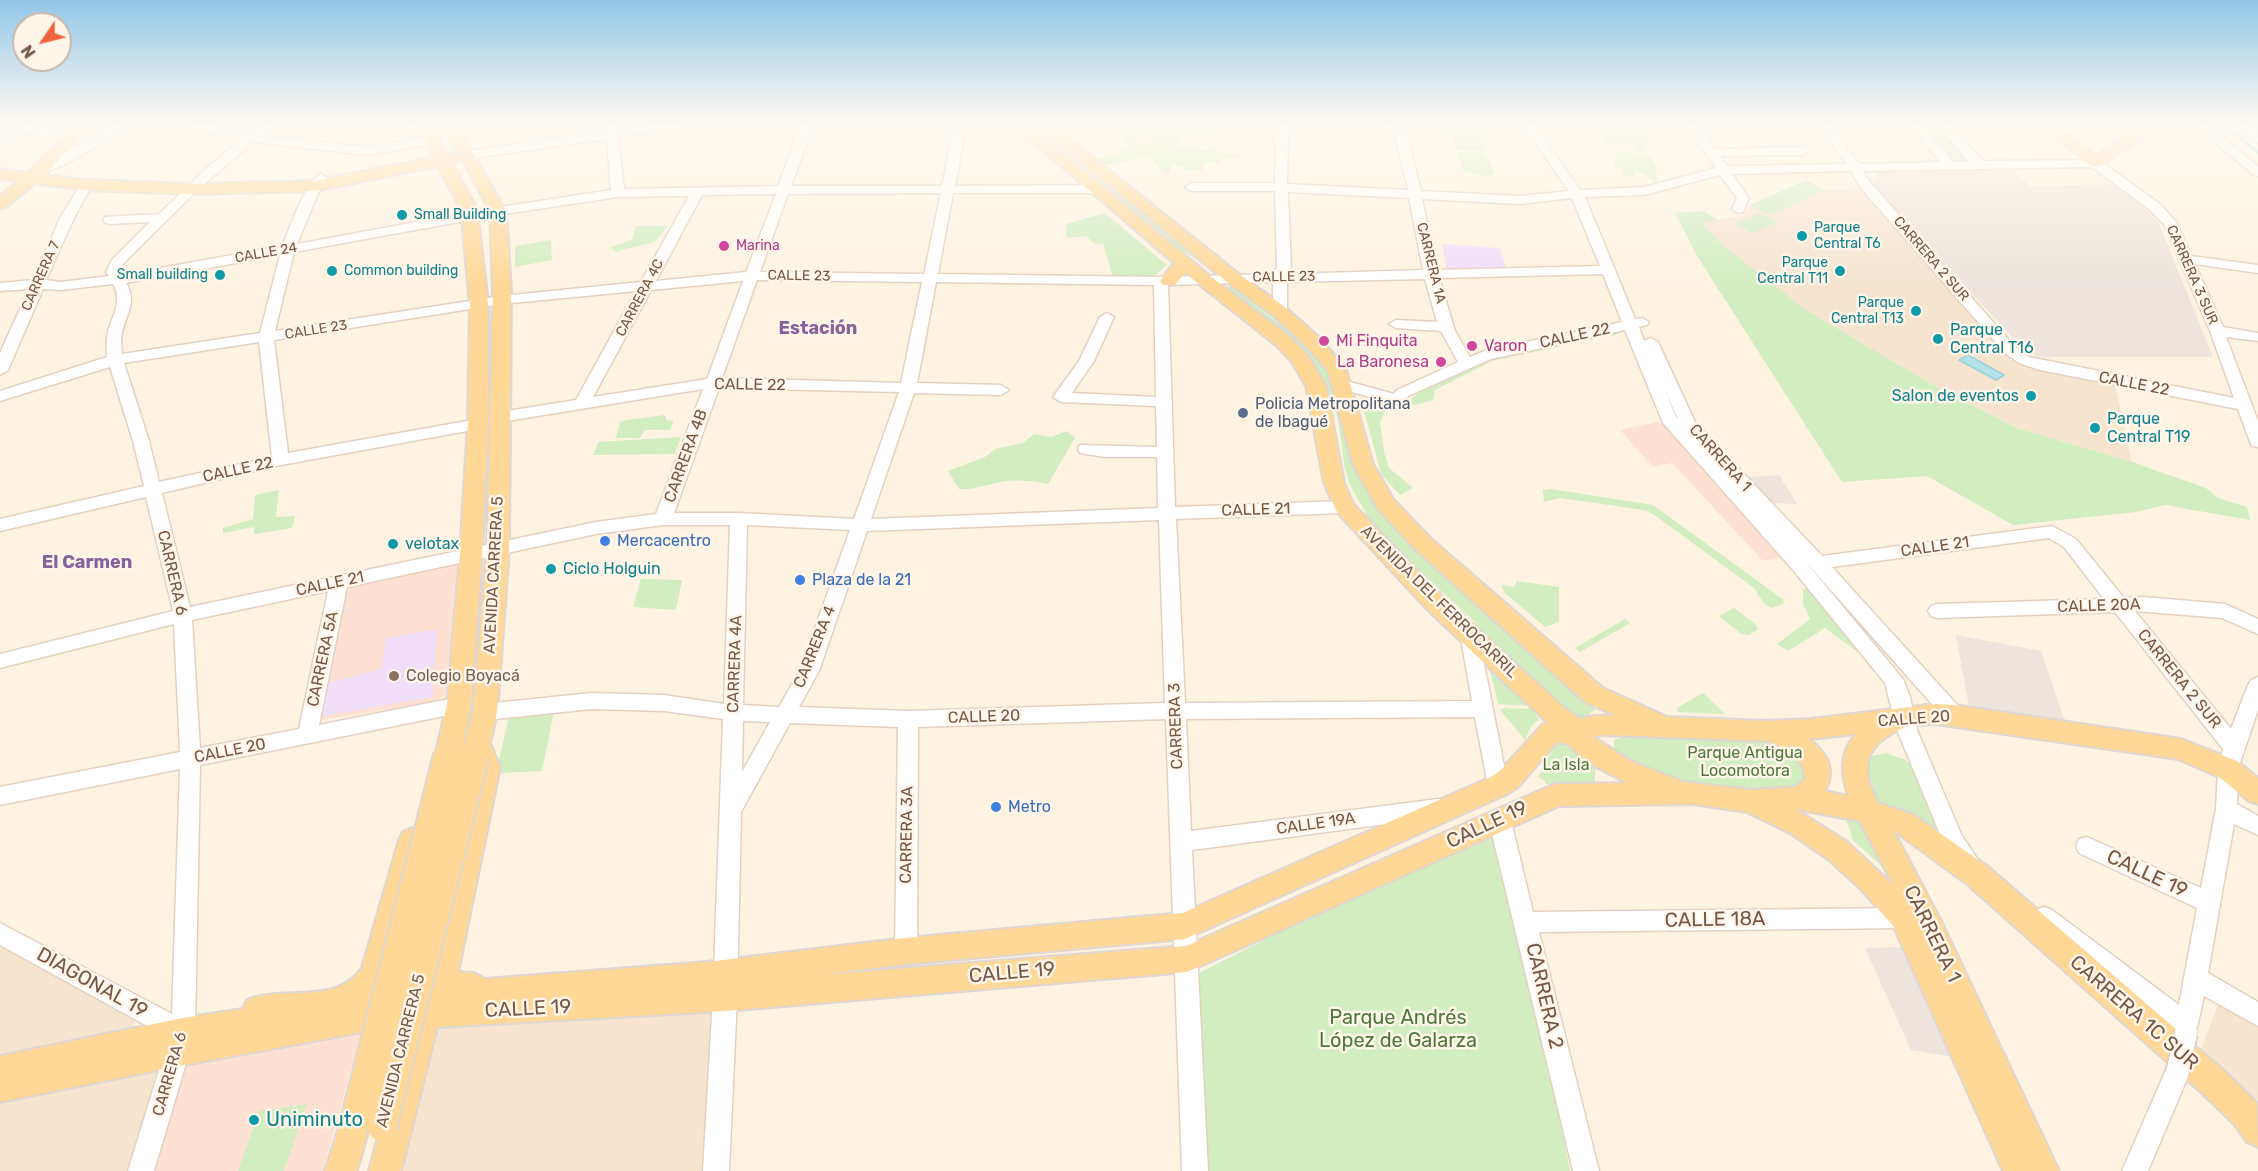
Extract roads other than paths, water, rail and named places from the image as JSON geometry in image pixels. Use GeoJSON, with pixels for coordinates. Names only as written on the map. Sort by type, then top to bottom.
{"type":"FeatureCollection","features":[{"type":"Feature","properties":{"kind":"main road"},"geometry":{"type":"LineString","coordinates":[[0,193],[23,178]]}},
{"type":"Feature","properties":{"kind":"main road"},"geometry":{"type":"LineString","coordinates":[[0,204],[25,178]]}},
{"type":"Feature","properties":{"kind":"main road"},"geometry":{"type":"LineString","coordinates":[[48,178],[86,185],[318,182],[342,178]]}},
{"type":"Feature","properties":{"kind":"main road"},"geometry":{"type":"LineString","coordinates":[[94,178],[197,185]]}},
{"type":"Feature","properties":{"kind":"main road","name":"AVENIDA CARRERA 5"},"geometry":{"type":"LineString","coordinates":[[453,178],[470,216],[479,304],[478,424],[459,705],[463,750]]}},
{"type":"Feature","properties":{"kind":"main road","name":"AVENIDA CARRERA 5"},"geometry":{"type":"LineString","coordinates":[[341,1171],[367,1130],[463,750],[485,712],[498,549],[502,300],[498,211],[480,178]]}},
{"type":"Feature","properties":{"kind":"main road","name":"AVENIDA DEL FERROCARRIL"},"geometry":{"type":"LineString","coordinates":[[1083,178],[1204,280],[1284,342],[1300,359],[1316,386],[1334,483],[1344,507],[1388,556],[1469,633],[1553,723]]}},
{"type":"Feature","properties":{"kind":"main road","name":"AVENIDA DEL FERROCARRIL"},"geometry":{"type":"LineString","coordinates":[[1109,178],[1233,278],[1280,312],[1316,345],[1338,370],[1363,464],[1385,504],[1422,543],[1594,695],[1664,727]]}},
{"type":"Feature","properties":{"kind":"main road"},"geometry":{"type":"LineString","coordinates":[[1165,281],[1180,269],[1183,262]]}},
{"type":"Feature","properties":{"kind":"main road","name":"CALLE 20"},"geometry":{"type":"LineString","coordinates":[[1583,732],[1664,727],[1764,731],[1811,729],[1936,714],[2231,758]]}},
{"type":"Feature","properties":{"kind":"main road","name":"CARRERA 1"},"geometry":{"type":"LineString","coordinates":[[1904,718],[1870,732],[1855,755],[1856,781],[1869,811],[1932,930],[2043,1171]]}},
{"type":"Feature","properties":{"kind":"main road"},"geometry":{"type":"LineString","coordinates":[[1553,723],[1564,732],[1583,732],[1596,754],[1664,786],[1693,793]]}},
{"type":"Feature","properties":{"kind":"main road","name":"CALLE 19"},"geometry":{"type":"LineString","coordinates":[[0,1071],[181,1042],[368,1017],[426,1014],[719,982],[906,951],[1185,926],[1498,786],[1509,779],[1553,723]]}},
{"type":"Feature","properties":{"kind":"main road"},"geometry":{"type":"LineString","coordinates":[[1764,731],[1793,740],[1815,761],[1819,772],[1818,784],[1812,792],[1801,798]]}},
{"type":"Feature","properties":{"kind":"main road"},"geometry":{"type":"LineString","coordinates":[[181,1042],[226,1016],[244,1011],[345,1001],[367,989],[375,974],[429,784],[463,750],[487,767],[442,970],[449,985],[466,988],[666,972],[719,982]]}},
{"type":"Feature","properties":{"kind":"main road","name":"CARRERA 2 SUR"},"geometry":{"type":"LineString","coordinates":[[2231,758],[2258,793]]}},
{"type":"Feature","properties":{"kind":"main road","name":"CALLE 19"},"geometry":{"type":"LineString","coordinates":[[0,1087],[181,1042],[377,1000],[1187,959],[1557,795],[1693,793],[1751,801],[1801,798],[1869,811],[1905,823],[1977,875]]}},
{"type":"Feature","properties":{"kind":"main road","name":"CARRERA 1"},"geometry":{"type":"LineString","coordinates":[[1751,801],[1785,816],[1835,848],[1878,887],[1904,918],[2020,1171]]}},
{"type":"Feature","properties":{"kind":"main road"},"geometry":{"type":"LineString","coordinates":[[1451,806],[1468,808],[1500,820]]}},
{"type":"Feature","properties":{"kind":"main road"},"geometry":{"type":"LineString","coordinates":[[1414,824],[1421,824],[1433,831],[1437,837],[1436,849]]}},
{"type":"Feature","properties":{"kind":"main road","name":"CARRERA 1C SUR"},"geometry":{"type":"LineString","coordinates":[[1977,875],[2212,1081],[2246,1114],[2258,1131]]}},
{"type":"Feature","properties":{"kind":"main road"},"geometry":{"type":"LineString","coordinates":[[385,1171],[426,1014]]}},
{"type":"Feature","properties":{"kind":"main road","name":"AVENIDA CARRERA 5"},"geometry":{"type":"LineString","coordinates":[[367,1130],[371,1171]]}},
{"type":"Feature","properties":{"kind":"street"},"geometry":{"type":"LineString","coordinates":[[117,279],[113,272],[116,264],[205,178]]}},
{"type":"Feature","properties":{"kind":"street"},"geometry":{"type":"LineString","coordinates":[[617,178],[618,193]]}},
{"type":"Feature","properties":{"kind":"street","name":"CARRERA 4B"},"geometry":{"type":"LineString","coordinates":[[663,519],[788,178]]}},
{"type":"Feature","properties":{"kind":"street","name":"CARRERA 4"},"geometry":{"type":"LineString","coordinates":[[716,1171],[719,982],[730,810],[809,671],[861,525],[908,388],[951,178]]}},
{"type":"Feature","properties":{"kind":"street"},"geometry":{"type":"LineString","coordinates":[[1275,178],[1276,188]]}},
{"type":"Feature","properties":{"kind":"street"},"geometry":{"type":"LineString","coordinates":[[1277,178],[1273,265],[1280,277],[1280,312]]}},
{"type":"Feature","properties":{"kind":"street","name":"CARRERA 1A"},"geometry":{"type":"LineString","coordinates":[[1411,178],[1431,274],[1447,327],[1458,353],[1467,364]]}},
{"type":"Feature","properties":{"kind":"street","name":"CARRERA 1"},"geometry":{"type":"LineString","coordinates":[[1570,178],[1582,193],[1608,270],[1688,424],[1818,563],[1954,715]]}},
{"type":"Feature","properties":{"kind":"street","name":"CARRERA 1"},"geometry":{"type":"LineString","coordinates":[[1572,178],[1582,193],[1636,323],[1669,419],[1799,565],[1893,679],[1900,697],[1907,730],[1953,839],[1977,875]]}},
{"type":"Feature","properties":{"kind":"street"},"geometry":{"type":"LineString","coordinates":[[1191,187],[1276,188],[1520,201],[1582,193],[1644,191],[1695,178]]}},
{"type":"Feature","properties":{"kind":"street"},"geometry":{"type":"LineString","coordinates":[[1729,178],[1743,198],[1738,209]]}},
{"type":"Feature","properties":{"kind":"street","name":"CARRERA 2 SUR"},"geometry":{"type":"LineString","coordinates":[[1861,178],[2010,350],[2024,360]]}},
{"type":"Feature","properties":{"kind":"street","name":"CARRERA 3 SUR"},"geometry":{"type":"LineString","coordinates":[[2115,178],[2155,207],[2170,223],[2217,331],[2249,411],[2258,442]]}},
{"type":"Feature","properties":{"kind":"street"},"geometry":{"type":"LineString","coordinates":[[282,460],[266,338],[288,249],[318,182]]}},
{"type":"Feature","properties":{"kind":"street","name":"CARRERA 7"},"geometry":{"type":"LineString","coordinates":[[0,368],[67,218],[86,185]]}},
{"type":"Feature","properties":{"kind":"street"},"geometry":{"type":"LineString","coordinates":[[498,211],[618,193],[1096,189]]}},
{"type":"Feature","properties":{"kind":"street","name":"CARRERA 4C"},"geometry":{"type":"LineString","coordinates":[[582,404],[697,192]]}},
{"type":"Feature","properties":{"kind":"street","name":"CALLE 24"},"geometry":{"type":"LineString","coordinates":[[0,298],[35,289],[138,277],[470,216]]}},
{"type":"Feature","properties":{"kind":"street"},"geometry":{"type":"LineString","coordinates":[[110,220],[164,218]]}},
{"type":"Feature","properties":{"kind":"street"},"geometry":{"type":"LineString","coordinates":[[2187,260],[2258,269]]}},
{"type":"Feature","properties":{"kind":"street","name":"CALLE 23"},"geometry":{"type":"LineString","coordinates":[[0,396],[115,360],[502,300],[752,276],[1165,281],[1608,270]]}},
{"type":"Feature","properties":{"kind":"street","name":"CARRERA 6"},"geometry":{"type":"LineString","coordinates":[[117,279],[124,291],[124,305],[114,338],[115,360],[141,441],[183,615],[190,759],[181,1042],[141,1171]]}},
{"type":"Feature","properties":{"kind":"street","name":"CARRERA 3"},"geometry":{"type":"LineString","coordinates":[[1165,281],[1167,514],[1195,1171]]}},
{"type":"Feature","properties":{"kind":"street","name":"CALLE 24"},"geometry":{"type":"LineString","coordinates":[[0,287],[35,289]]}},
{"type":"Feature","properties":{"kind":"street"},"geometry":{"type":"LineString","coordinates":[[1107,317],[1086,361],[1061,397],[1165,402]]}},
{"type":"Feature","properties":{"kind":"street","name":"CALLE 22"},"geometry":{"type":"LineString","coordinates":[[1343,385],[1398,400],[1402,393],[1487,355],[1636,323]]}},
{"type":"Feature","properties":{"kind":"street"},"geometry":{"type":"LineString","coordinates":[[1396,324],[1447,327]]}},
{"type":"Feature","properties":{"kind":"street"},"geometry":{"type":"LineString","coordinates":[[2217,331],[2258,337]]}},
{"type":"Feature","properties":{"kind":"street","name":"CALLE 22"},"geometry":{"type":"LineString","coordinates":[[2024,360],[2249,411]]}},
{"type":"Feature","properties":{"kind":"street","name":"CALLE 22"},"geometry":{"type":"LineString","coordinates":[[501,417],[713,383],[1001,390]]}},
{"type":"Feature","properties":{"kind":"street","name":"CALLE 22"},"geometry":{"type":"LineString","coordinates":[[0,525],[152,488],[282,460],[478,424]]}},
{"type":"Feature","properties":{"kind":"street"},"geometry":{"type":"LineString","coordinates":[[1086,449],[1105,452],[1166,452]]}},
{"type":"Feature","properties":{"kind":"street","name":"CALLE 21"},"geometry":{"type":"LineString","coordinates":[[0,661],[183,615],[596,528],[663,519],[740,519],[861,525],[1344,507]]}},
{"type":"Feature","properties":{"kind":"street","name":"CARRERA 4A"},"geometry":{"type":"LineString","coordinates":[[730,810],[740,519]]}},
{"type":"Feature","properties":{"kind":"street","name":"CARRERA 2 SUR"},"geometry":{"type":"LineString","coordinates":[[2052,532],[2070,543],[2118,604],[2231,758]]}},
{"type":"Feature","properties":{"kind":"street","name":"CALLE 21"},"geometry":{"type":"LineString","coordinates":[[1818,563],[2052,532]]}},
{"type":"Feature","properties":{"kind":"street","name":"CARRERA 5A"},"geometry":{"type":"LineString","coordinates":[[307,736],[339,582]]}},
{"type":"Feature","properties":{"kind":"street","name":"CALLE 20A"},"geometry":{"type":"LineString","coordinates":[[1937,611],[2144,604],[2225,611],[2258,627]]}},
{"type":"Feature","properties":{"kind":"street"},"geometry":{"type":"LineString","coordinates":[[1469,633],[1498,786]]}},
{"type":"Feature","properties":{"kind":"street"},"geometry":{"type":"LineString","coordinates":[[2135,1171],[2177,1074],[2226,809],[2231,758],[2258,685]]}},
{"type":"Feature","properties":{"kind":"street","name":"CALLE 20"},"geometry":{"type":"LineString","coordinates":[[485,712],[591,701],[664,703],[734,712],[784,715],[908,719],[1176,711],[1485,709]]}},
{"type":"Feature","properties":{"kind":"street","name":"CALLE 20"},"geometry":{"type":"LineString","coordinates":[[0,796],[459,705]]}},
{"type":"Feature","properties":{"kind":"street","name":"CARRERA 3A"},"geometry":{"type":"LineString","coordinates":[[906,951],[908,719]]}},
{"type":"Feature","properties":{"kind":"street","name":"CALLE 19A"},"geometry":{"type":"LineString","coordinates":[[1181,842],[1451,806]]}},
{"type":"Feature","properties":{"kind":"street"},"geometry":{"type":"LineString","coordinates":[[2226,809],[2258,826]]}},
{"type":"Feature","properties":{"kind":"street","name":"CARRERA 2"},"geometry":{"type":"LineString","coordinates":[[1500,820],[1527,922],[1586,1171]]}},
{"type":"Feature","properties":{"kind":"street","name":"CALLE 19"},"geometry":{"type":"LineString","coordinates":[[2086,846],[2208,902]]}},
{"type":"Feature","properties":{"kind":"street","name":"CARRERA 1C SUR"},"geometry":{"type":"LineString","coordinates":[[2004,899],[2016,901],[2037,912],[2154,998],[2186,1030]]}},
{"type":"Feature","properties":{"kind":"street","name":"CALLE 18A"},"geometry":{"type":"LineString","coordinates":[[1527,922],[1904,918]]}},
{"type":"Feature","properties":{"kind":"street","name":"DIAGONAL 19"},"geometry":{"type":"LineString","coordinates":[[0,933],[181,1042]]}},
{"type":"Feature","properties":{"kind":"street"},"geometry":{"type":"LineString","coordinates":[[2195,978],[2258,1015]]}},
{"type":"Feature","properties":{"kind":"water"},"geometry":{"type":"Polygon","coordinates":[[[1968,355],[2004,375],[1996,380],[1959,360],[1968,355]]]}},
{"type":"Feature","properties":{"kind":"place","name":"Small Building"},"geometry":{"type":"Point","coordinates":[402,215]}},
{"type":"Feature","properties":{"kind":"place","name":"Parque Central T6"},"geometry":{"type":"Point","coordinates":[1802,236]}},
{"type":"Feature","properties":{"kind":"place","name":"Marina"},"geometry":{"type":"Point","coordinates":[724,246]}},
{"type":"Feature","properties":{"kind":"place","name":"Common building"},"geometry":{"type":"Point","coordinates":[332,271]}},
{"type":"Feature","properties":{"kind":"place","name":"Parque Central T11"},"geometry":{"type":"Point","coordinates":[1840,271]}},
{"type":"Feature","properties":{"kind":"place","name":"Small building"},"geometry":{"type":"Point","coordinates":[220,275]}},
{"type":"Feature","properties":{"kind":"place","name":"Parque Central T13"},"geometry":{"type":"Point","coordinates":[1916,311]}},
{"type":"Feature","properties":{"kind":"place","name":"Parque Central T16"},"geometry":{"type":"Point","coordinates":[1938,339]}},
{"type":"Feature","properties":{"kind":"place","name":"Mi Finquita"},"geometry":{"type":"Point","coordinates":[1324,341]}},
{"type":"Feature","properties":{"kind":"place","name":"Varon"},"geometry":{"type":"Point","coordinates":[1472,346]}},
{"type":"Feature","properties":{"kind":"place","name":"La Baronesa"},"geometry":{"type":"Point","coordinates":[1441,362]}},
{"type":"Feature","properties":{"kind":"place","name":"Salon de eventos"},"geometry":{"type":"Point","coordinates":[2031,396]}},
{"type":"Feature","properties":{"kind":"place","name":"Policia Metropolitana de Ibagué"},"geometry":{"type":"Point","coordinates":[1243,413]}},
{"type":"Feature","properties":{"kind":"place","name":"Parque Central T19"},"geometry":{"type":"Point","coordinates":[2095,428]}},
{"type":"Feature","properties":{"kind":"place","name":"Mercacentro"},"geometry":{"type":"Point","coordinates":[605,541]}},
{"type":"Feature","properties":{"kind":"place","name":"velotax"},"geometry":{"type":"Point","coordinates":[393,544]}},
{"type":"Feature","properties":{"kind":"place","name":"Ciclo Holguin"},"geometry":{"type":"Point","coordinates":[551,569]}},
{"type":"Feature","properties":{"kind":"place","name":"Plaza de la 21"},"geometry":{"type":"Point","coordinates":[800,580]}},
{"type":"Feature","properties":{"kind":"place","name":"Colegio Boyacá"},"geometry":{"type":"Point","coordinates":[394,676]}},
{"type":"Feature","properties":{"kind":"place","name":"Metro"},"geometry":{"type":"Point","coordinates":[996,807]}},
{"type":"Feature","properties":{"kind":"place","name":"Uniminuto"},"geometry":{"type":"Point","coordinates":[254,1120]}},
{"type":"Feature","properties":{"kind":"district","name":"Estación"},"geometry":{"type":"Point","coordinates":[818,329]}},
{"type":"Feature","properties":{"kind":"district","name":"El Carmen"},"geometry":{"type":"Point","coordinates":[87,563]}},
{"type":"Feature","properties":{"kind":"park label","name":"Parque Antigua Locomotora"},"geometry":{"type":"Point","coordinates":[1745,762]}},
{"type":"Feature","properties":{"kind":"park label","name":"La Isla"},"geometry":{"type":"Point","coordinates":[1566,765]}},
{"type":"Feature","properties":{"kind":"park label","name":"Parque Andrés López de Galarza"},"geometry":{"type":"Point","coordinates":[1398,1030]}}]}
